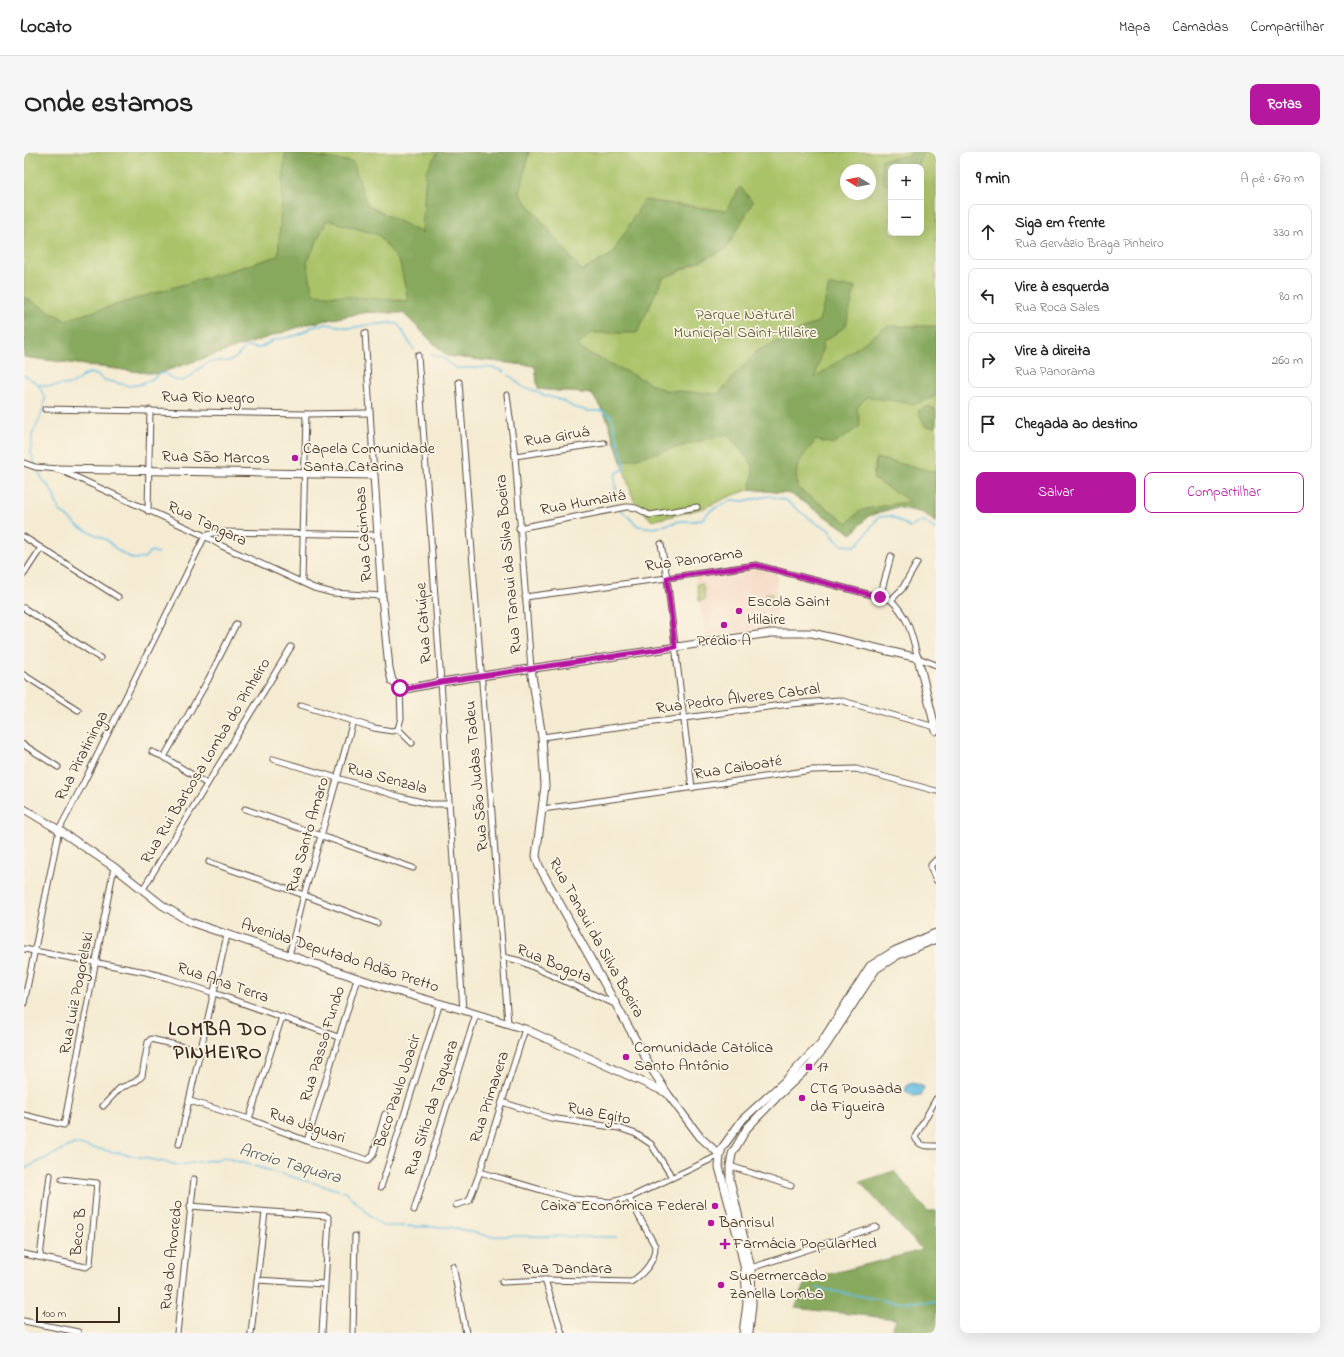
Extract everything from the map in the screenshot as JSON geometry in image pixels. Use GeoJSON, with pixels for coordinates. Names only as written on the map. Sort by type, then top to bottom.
{"type":"FeatureCollection","features":[{"type":"Feature","properties":{"kind":"street","name":"Rua Cacimbas"},"geometry":{"type":"LineString","coordinates":[[364,333],[388,668],[392,681],[400,688]]}},
{"type":"Feature","properties":{"kind":"street","name":"Rua Catuípe"},"geometry":{"type":"LineString","coordinates":[[418,355],[463,1010]]}},
{"type":"Feature","properties":{"kind":"street","name":"Rua São Judas Tadeu"},"geometry":{"type":"LineString","coordinates":[[459,382],[508,1023]]}},
{"type":"Feature","properties":{"kind":"street","name":"Rua Tanaui da Silva Boeira"},"geometry":{"type":"LineString","coordinates":[[507,395],[514,456],[531,669],[542,737],[545,786],[536,856],[539,866],[653,1071],[667,1093],[700,1137],[721,1152],[732,1154]]}},
{"type":"Feature","properties":{"kind":"street","name":"Rua Rio Negro"},"geometry":{"type":"LineString","coordinates":[[45,409],[306,414],[370,413]]}},
{"type":"Feature","properties":{"kind":"street"},"geometry":{"type":"LineString","coordinates":[[148,511],[150,471],[150,410]]}},
{"type":"Feature","properties":{"kind":"street"},"geometry":{"type":"LineString","coordinates":[[302,582],[306,414]]}},
{"type":"Feature","properties":{"kind":"street","name":"Rua Giruá"},"geometry":{"type":"LineString","coordinates":[[514,456],[604,443]]}},
{"type":"Feature","properties":{"kind":"street","name":"Rua Tangara"},"geometry":{"type":"LineString","coordinates":[[24,462],[35,467],[58,469],[205,536],[222,546],[314,588],[333,593],[382,596]]}},
{"type":"Feature","properties":{"kind":"street","name":"Rua São Marcos"},"geometry":{"type":"LineString","coordinates":[[58,469],[374,475]]}},
{"type":"Feature","properties":{"kind":"street","name":"Rua Humaitá"},"geometry":{"type":"LineString","coordinates":[[519,528],[626,507],[637,508],[650,515],[697,507]]}},
{"type":"Feature","properties":{"kind":"street"},"geometry":{"type":"LineString","coordinates":[[205,536],[220,532],[378,535]]}},
{"type":"Feature","properties":{"kind":"street","name":"Rua Piratininga"},"geometry":{"type":"LineString","coordinates":[[24,1003],[59,830],[88,775],[205,536]]}},
{"type":"Feature","properties":{"kind":"street"},"geometry":{"type":"LineString","coordinates":[[24,537],[118,596]]}},
{"type":"Feature","properties":{"kind":"street"},"geometry":{"type":"LineString","coordinates":[[661,544],[667,578],[692,788]]}},
{"type":"Feature","properties":{"kind":"street"},"geometry":{"type":"LineString","coordinates":[[24,574],[41,548]]}},
{"type":"Feature","properties":{"kind":"street"},"geometry":{"type":"LineString","coordinates":[[880,597],[891,556]]}},
{"type":"Feature","properties":{"kind":"street"},"geometry":{"type":"LineString","coordinates":[[917,563],[902,589],[891,600],[900,608],[907,620],[935,729]]}},
{"type":"Feature","properties":{"kind":"street","name":"Rua Panorama"},"geometry":{"type":"LineString","coordinates":[[525,597],[756,565],[891,600]]}},
{"type":"Feature","properties":{"kind":"street"},"geometry":{"type":"LineString","coordinates":[[24,608],[100,658]]}},
{"type":"Feature","properties":{"kind":"street"},"geometry":{"type":"LineString","coordinates":[[164,757],[208,680],[236,624]]}},
{"type":"Feature","properties":{"kind":"street"},"geometry":{"type":"LineString","coordinates":[[398,729],[401,718],[400,688],[406,689],[441,682],[771,633],[812,633],[918,658],[936,665]]}},
{"type":"Feature","properties":{"kind":"street","name":"Rua Rui Barbosa Lomba do Pinheiro"},"geometry":{"type":"LineString","coordinates":[[143,889],[291,647]]}},
{"type":"Feature","properties":{"kind":"street"},"geometry":{"type":"LineString","coordinates":[[24,675],[78,710]]}},
{"type":"Feature","properties":{"kind":"street","name":"Rua Pedro Álveres Cabral"},"geometry":{"type":"LineString","coordinates":[[542,737],[790,704],[839,700],[935,729]]}},
{"type":"Feature","properties":{"kind":"street"},"geometry":{"type":"LineString","coordinates":[[301,705],[374,728],[392,731],[398,729]]}},
{"type":"Feature","properties":{"kind":"street","name":"Rua Santo Amaro"},"geometry":{"type":"LineString","coordinates":[[289,956],[304,895],[353,721]]}},
{"type":"Feature","properties":{"kind":"street"},"geometry":{"type":"LineString","coordinates":[[398,729],[412,743]]}},
{"type":"Feature","properties":{"kind":"street"},"geometry":{"type":"LineString","coordinates":[[24,745],[58,767]]}},
{"type":"Feature","properties":{"kind":"street"},"geometry":{"type":"LineString","coordinates":[[152,752],[164,757],[207,784]]}},
{"type":"Feature","properties":{"kind":"street","name":"Rua Senzala"},"geometry":{"type":"LineString","coordinates":[[273,759],[401,798],[430,804],[449,804]]}},
{"type":"Feature","properties":{"kind":"street","name":"Rua Caiboaté"},"geometry":{"type":"LineString","coordinates":[[543,809],[812,770],[856,769],[936,791]]}},
{"type":"Feature","properties":{"kind":"street","name":"Avenida Deputado Adão Pretto"},"geometry":{"type":"LineString","coordinates":[[24,809],[59,830],[114,867],[162,905],[190,922],[393,990],[525,1029],[667,1093]]}},
{"type":"Feature","properties":{"kind":"street"},"geometry":{"type":"LineString","coordinates":[[245,809],[413,868]]}},
{"type":"Feature","properties":{"kind":"street"},"geometry":{"type":"LineString","coordinates":[[936,860],[932,862],[931,868],[936,880]]}},
{"type":"Feature","properties":{"kind":"street"},"geometry":{"type":"LineString","coordinates":[[209,862],[304,895],[377,923]]}},
{"type":"Feature","properties":{"kind":"street","name":"Rua Luiz Pogorelski"},"geometry":{"type":"LineString","coordinates":[[24,1115],[64,1124],[114,867]]}},
{"type":"Feature","properties":{"kind":"street"},"geometry":{"type":"LineString","coordinates":[[743,1333],[747,1304],[745,1270],[719,1167],[721,1152],[743,1119],[787,1079],[821,1044],[870,966],[894,950],[936,933]]}},
{"type":"Feature","properties":{"kind":"street"},"geometry":{"type":"LineString","coordinates":[[179,1144],[227,934]]}},
{"type":"Feature","properties":{"kind":"street"},"geometry":{"type":"LineString","coordinates":[[749,1333],[752,1305],[751,1268],[730,1180],[732,1154],[747,1128],[809,1067],[825,1047],[876,969],[898,955],[936,939]]}},
{"type":"Feature","properties":{"kind":"street","name":"Rua Ana Terra"},"geometry":{"type":"LineString","coordinates":[[24,949],[153,974],[214,993],[338,1037]]}},
{"type":"Feature","properties":{"kind":"street","name":"Rua Bogota"},"geometry":{"type":"LineString","coordinates":[[504,957],[520,961],[616,1004]]}},
{"type":"Feature","properties":{"kind":"street","name":"Rua Passo Fundo"},"geometry":{"type":"LineString","coordinates":[[306,1141],[357,978]]}},
{"type":"Feature","properties":{"kind":"street","name":"Beco Paulo Joacir"},"geometry":{"type":"LineString","coordinates":[[381,1187],[440,1003]]}},
{"type":"Feature","properties":{"kind":"street","name":"Rua Sítio da Taquara"},"geometry":{"type":"LineString","coordinates":[[414,1210],[476,1014]]}},
{"type":"Feature","properties":{"kind":"street"},"geometry":{"type":"LineString","coordinates":[[248,1119],[282,1017]]}},
{"type":"Feature","properties":{"kind":"street","name":"Rua Primavera"},"geometry":{"type":"LineString","coordinates":[[456,1205],[469,1200],[480,1172],[525,1029]]}},
{"type":"Feature","properties":{"kind":"street"},"geometry":{"type":"LineString","coordinates":[[103,1106],[120,1088],[135,1082],[142,1076],[148,1042],[151,1039],[200,1051]]}},
{"type":"Feature","properties":{"kind":"street"},"geometry":{"type":"LineString","coordinates":[[936,1100],[915,1137],[917,1142],[924,1146],[936,1146]]}},
{"type":"Feature","properties":{"kind":"street","name":"Rua Jaguari"},"geometry":{"type":"LineString","coordinates":[[190,1101],[248,1119],[306,1141],[368,1160],[373,1155],[385,1114]]}},
{"type":"Feature","properties":{"kind":"street","name":"Rua Egito"},"geometry":{"type":"LineString","coordinates":[[502,1102],[551,1118],[618,1128],[636,1134],[651,1144],[672,1177]]}},
{"type":"Feature","properties":{"kind":"street"},"geometry":{"type":"LineString","coordinates":[[480,1172],[572,1199],[611,1202],[629,1198],[721,1152]]}},
{"type":"Feature","properties":{"kind":"street"},"geometry":{"type":"LineString","coordinates":[[719,1167],[730,1166],[791,1186]]}},
{"type":"Feature","properties":{"kind":"street"},"geometry":{"type":"LineString","coordinates":[[24,1254],[40,1257],[50,1175]]}},
{"type":"Feature","properties":{"kind":"street","name":"Beco B"},"geometry":{"type":"LineString","coordinates":[[40,1257],[86,1267],[90,1264],[97,1183],[62,1179]]}},
{"type":"Feature","properties":{"kind":"street","name":"Rua do Arvoredo"},"geometry":{"type":"LineString","coordinates":[[177,1333],[194,1179]]}},
{"type":"Feature","properties":{"kind":"street","name":"Rua Dandara"},"geometry":{"type":"LineString","coordinates":[[502,1282],[545,1280],[631,1282],[642,1274],[651,1262],[655,1254],[655,1246],[629,1198]]}},
{"type":"Feature","properties":{"kind":"street"},"geometry":{"type":"LineString","coordinates":[[190,1206],[328,1217],[322,1333]]}},
{"type":"Feature","properties":{"kind":"street"},"geometry":{"type":"LineString","coordinates":[[251,1333],[265,1212]]}},
{"type":"Feature","properties":{"kind":"street"},"geometry":{"type":"LineString","coordinates":[[751,1268],[876,1227]]}},
{"type":"Feature","properties":{"kind":"street"},"geometry":{"type":"LineString","coordinates":[[353,1333],[355,1236]]}},
{"type":"Feature","properties":{"kind":"street"},"geometry":{"type":"LineString","coordinates":[[453,1266],[466,1333]]}},
{"type":"Feature","properties":{"kind":"street"},"geometry":{"type":"LineString","coordinates":[[257,1280],[324,1284]]}},
{"type":"Feature","properties":{"kind":"street"},"geometry":{"type":"LineString","coordinates":[[545,1280],[562,1333]]}},
{"type":"Feature","properties":{"kind":"street"},"geometry":{"type":"LineString","coordinates":[[24,1321],[78,1332]]}},
{"type":"Feature","properties":{"kind":"shaded area","name":"Escola Saint Hilaire"},"geometry":{"type":"Polygon","coordinates":[[[756,567],[777,574],[776,626],[706,637],[695,576],[756,567]]]}},
{"type":"Feature","properties":{"kind":"green space","name":"Parque Natural Municipal Saint-Hilaire"},"geometry":{"type":"Polygon","coordinates":[[[24,152],[936,152],[936,523],[924,513],[897,507],[868,516],[852,534],[791,494],[751,489],[704,508],[652,521],[634,501],[606,416],[592,394],[538,389],[535,366],[447,356],[403,313],[366,312],[308,324],[156,374],[24,357],[24,152]]]}},
{"type":"Feature","properties":{"kind":"green space"},"geometry":{"type":"Polygon","coordinates":[[[285,152],[353,162],[367,205],[422,233],[426,171],[438,152],[529,152],[520,194],[582,271],[612,254],[644,200],[726,211],[740,187],[753,202],[726,249],[662,279],[637,333],[591,333],[578,346],[583,350],[664,390],[718,394],[757,351],[819,321],[829,286],[855,287],[846,326],[824,341],[815,378],[887,326],[936,326],[936,395],[915,404],[866,397],[857,408],[860,426],[834,444],[816,440],[803,457],[796,473],[798,488],[847,523],[861,510],[910,501],[873,479],[876,458],[936,472],[936,523],[924,513],[897,507],[868,516],[852,534],[791,494],[750,489],[753,474],[752,464],[727,434],[622,462],[606,416],[592,394],[538,389],[535,366],[447,356],[403,313],[366,312],[308,324],[156,374],[24,357],[24,297],[65,320],[278,256],[285,152]],[[327,220],[307,262],[313,294],[408,301],[400,263],[379,235],[327,220]]]}},
{"type":"Feature","properties":{"kind":"green space"},"geometry":{"type":"Polygon","coordinates":[[[911,152],[924,152],[919,164],[888,164],[888,185],[883,183],[881,160],[910,156],[911,152]]]}},
{"type":"Feature","properties":{"kind":"green space"},"geometry":{"type":"Polygon","coordinates":[[[929,406],[936,410],[936,427],[925,426],[918,411],[929,406]]]}},
{"type":"Feature","properties":{"kind":"green space"},"geometry":{"type":"Polygon","coordinates":[[[697,584],[703,584],[705,600],[699,601],[697,584]]]}},
{"type":"Feature","properties":{"kind":"green space"},"geometry":{"type":"Polygon","coordinates":[[[766,593],[772,593],[772,606],[766,606],[766,593]]]}},
{"type":"Feature","properties":{"kind":"green space"},"geometry":{"type":"Polygon","coordinates":[[[894,1171],[927,1211],[936,1211],[936,1333],[891,1333],[896,1319],[795,1308],[807,1280],[922,1250],[860,1182],[894,1171]]]}},
{"type":"Feature","properties":{"kind":"water"},"geometry":{"type":"Polygon","coordinates":[[[913,1083],[924,1087],[922,1095],[913,1096],[905,1091],[907,1085],[913,1083]]]}},
{"type":"Feature","properties":{"kind":"waterway"},"geometry":{"type":"LineString","coordinates":[[24,375],[39,385],[52,386],[73,384],[89,373],[97,375],[104,380],[130,386],[141,384],[156,377],[158,374],[165,373],[178,381],[183,381],[207,363],[213,361],[227,361],[236,358],[246,347],[260,348],[274,340],[298,335],[312,327],[326,324],[350,328],[390,323],[398,324],[414,350]]}},
{"type":"Feature","properties":{"kind":"waterway"},"geometry":{"type":"LineString","coordinates":[[430,354],[444,359],[457,368],[487,367],[504,372]]}},
{"type":"Feature","properties":{"kind":"waterway"},"geometry":{"type":"LineString","coordinates":[[509,375],[524,388],[561,400],[573,407],[588,411],[602,411],[611,416],[624,463],[624,469],[615,475],[616,500]]}},
{"type":"Feature","properties":{"kind":"waterway"},"geometry":{"type":"LineString","coordinates":[[36,465],[31,454],[32,435],[41,416],[45,398],[39,386]]}},
{"type":"Feature","properties":{"kind":"waterway"},"geometry":{"type":"LineString","coordinates":[[37,469],[43,480],[50,488],[59,510],[79,527],[107,540],[117,550],[133,559],[144,558],[151,551],[158,553]]}},
{"type":"Feature","properties":{"kind":"waterway"},"geometry":{"type":"LineString","coordinates":[[621,510],[638,526],[654,528],[680,521],[695,521],[702,519],[711,510],[732,500],[744,501],[769,496],[785,500],[819,525],[828,529],[836,540],[842,545],[855,546],[862,540],[879,517],[891,516],[910,527],[924,521],[936,530]]}},
{"type":"Feature","properties":{"kind":"waterway","name":"Arroio Taquara"},"geometry":{"type":"LineString","coordinates":[[24,1169],[74,1144],[179,1165],[226,1158],[345,1192],[382,1226],[450,1227],[488,1236],[616,1237]]}},
{"type":"Feature","properties":{"kind":"waterway"},"geometry":{"type":"LineString","coordinates":[[817,1288],[892,1302],[936,1302]]}},
{"type":"Feature","properties":{"kind":"place","name":"Capela Comunidade Santa Catarina"},"geometry":{"type":"Point","coordinates":[295,458]}},
{"type":"Feature","properties":{"kind":"place","name":"Escola Saint Hilaire"},"geometry":{"type":"Point","coordinates":[739,611]}},
{"type":"Feature","properties":{"kind":"place","name":"Prédio A"},"geometry":{"type":"Point","coordinates":[724,625]}},
{"type":"Feature","properties":{"kind":"place","name":"Comunidade Católica Santo Antônio"},"geometry":{"type":"Point","coordinates":[626,1057]}},
{"type":"Feature","properties":{"kind":"place","name":"17"},"geometry":{"type":"Point","coordinates":[809,1067]}},
{"type":"Feature","properties":{"kind":"place","name":"CTG Pousada da Figueira"},"geometry":{"type":"Point","coordinates":[802,1098]}},
{"type":"Feature","properties":{"kind":"place","name":"Caixa Econômica Federal"},"geometry":{"type":"Point","coordinates":[715,1206]}},
{"type":"Feature","properties":{"kind":"place","name":"Banrisul"},"geometry":{"type":"Point","coordinates":[711,1223]}},
{"type":"Feature","properties":{"kind":"place","name":"Farmácia PopularMed"},"geometry":{"type":"Point","coordinates":[725,1244]}},
{"type":"Feature","properties":{"kind":"place","name":"Supermercado Zanella Lomba"},"geometry":{"type":"Point","coordinates":[721,1285]}},
{"type":"Feature","properties":{"kind":"district","name":"LOMBA DO PINHEIRO"},"geometry":{"type":"Point","coordinates":[218,1042]}},
{"type":"Feature","properties":{"kind":"route"},"geometry":{"type":"LineString","coordinates":[[400,688],[406,689],[441,682],[675,647],[667,578],[756,565],[880,597]]}}]}
